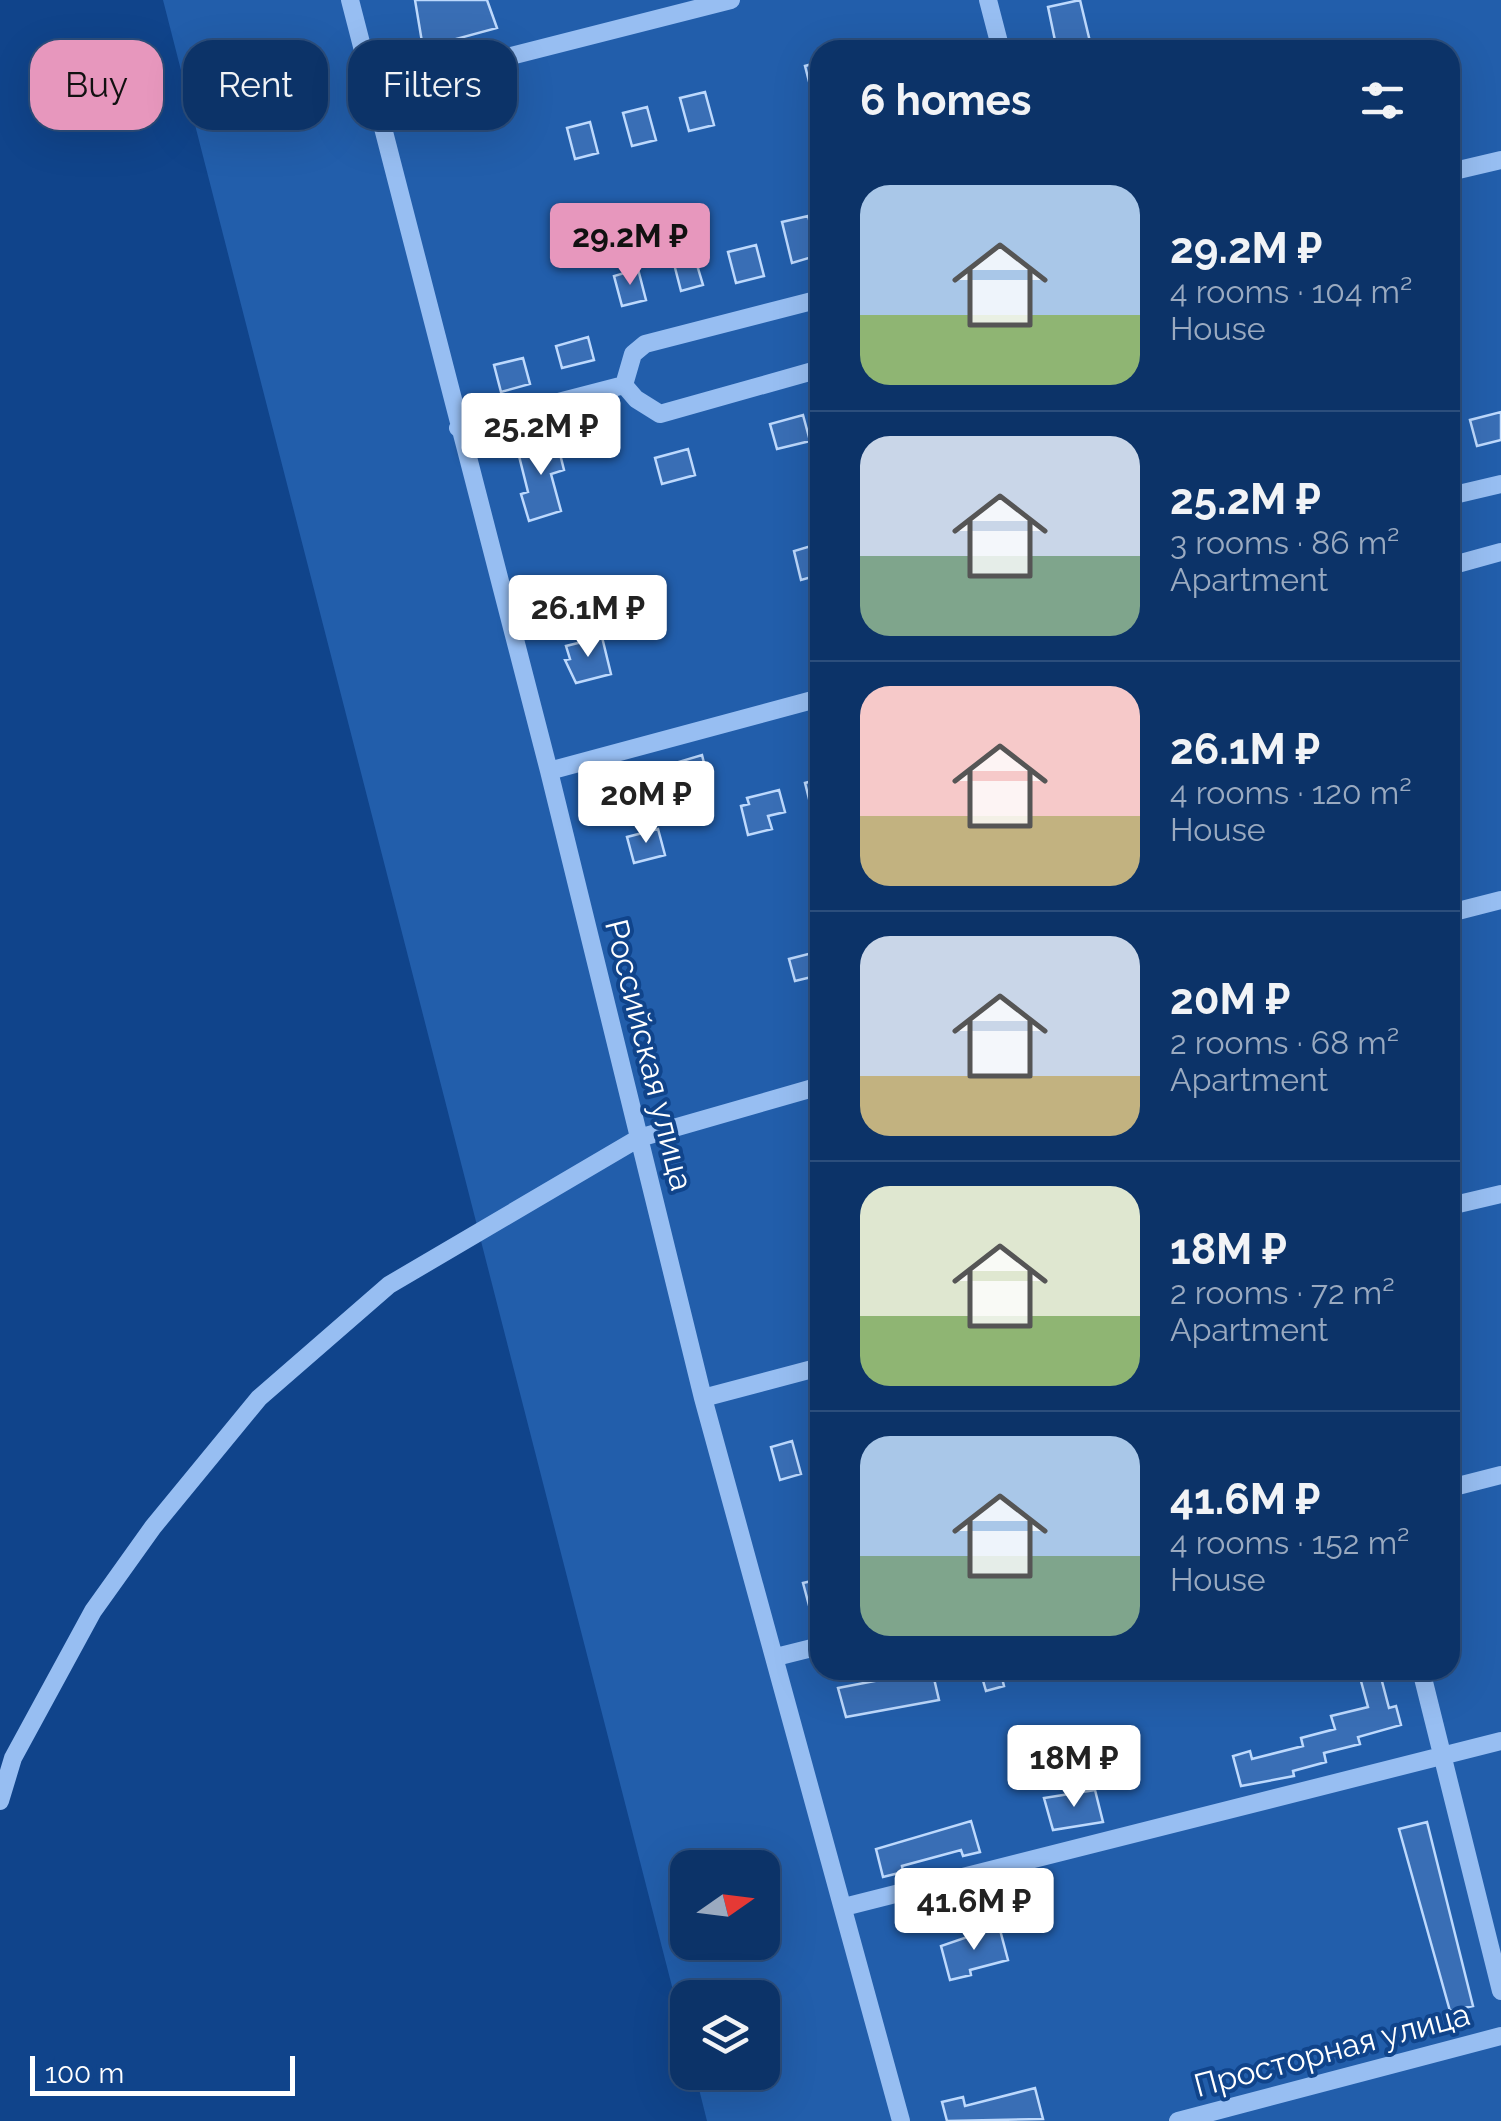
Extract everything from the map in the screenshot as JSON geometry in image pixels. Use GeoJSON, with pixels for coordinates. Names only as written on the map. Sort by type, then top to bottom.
{"type":"FeatureCollection","features":[{"type":"Feature","properties":{"kind":"street","name":"Российская улица"},"geometry":{"type":"LineString","coordinates":[[350,0],[360,40]]}},
{"type":"Feature","properties":{"kind":"street"},"geometry":{"type":"LineString","coordinates":[[517,54],[731,0]]}},
{"type":"Feature","properties":{"kind":"street"},"geometry":{"type":"LineString","coordinates":[[988,0],[999,40]]}},
{"type":"Feature","properties":{"kind":"street","name":"Российская улица"},"geometry":{"type":"LineString","coordinates":[[383,130],[549,771],[703,1398],[901,2121]]}},
{"type":"Feature","properties":{"kind":"street"},"geometry":{"type":"LineString","coordinates":[[1460,170],[1501,160]]}},
{"type":"Feature","properties":{"kind":"street"},"geometry":{"type":"LineString","coordinates":[[624,385],[634,354],[644,344],[810,302]]}},
{"type":"Feature","properties":{"kind":"street"},"geometry":{"type":"LineString","coordinates":[[624,385],[636,399],[660,414],[810,372]]}},
{"type":"Feature","properties":{"kind":"street"},"geometry":{"type":"LineString","coordinates":[[458,428],[624,385]]}},
{"type":"Feature","properties":{"kind":"street"},"geometry":{"type":"LineString","coordinates":[[1460,494],[1501,484]]}},
{"type":"Feature","properties":{"kind":"street"},"geometry":{"type":"LineString","coordinates":[[1460,563],[1501,552]]}},
{"type":"Feature","properties":{"kind":"street"},"geometry":{"type":"LineString","coordinates":[[549,771],[810,701]]}},
{"type":"Feature","properties":{"kind":"street"},"geometry":{"type":"LineString","coordinates":[[1460,910],[1501,900]]}},
{"type":"Feature","properties":{"kind":"street"},"geometry":{"type":"LineString","coordinates":[[0,1800],[13,1758],[94,1611],[153,1528],[259,1398],[389,1285],[639,1138],[810,1089]]}},
{"type":"Feature","properties":{"kind":"street"},"geometry":{"type":"LineString","coordinates":[[1460,1204],[1501,1194]]}},
{"type":"Feature","properties":{"kind":"street"},"geometry":{"type":"LineString","coordinates":[[703,1398],[810,1370]]}},
{"type":"Feature","properties":{"kind":"street"},"geometry":{"type":"LineString","coordinates":[[1460,1485],[1501,1475]]}},
{"type":"Feature","properties":{"kind":"street"},"geometry":{"type":"LineString","coordinates":[[776,1657],[810,1648]]}},
{"type":"Feature","properties":{"kind":"street"},"geometry":{"type":"LineString","coordinates":[[1422,1680],[1501,1992]]}},
{"type":"Feature","properties":{"kind":"street"},"geometry":{"type":"LineString","coordinates":[[844,1906],[1501,1742]]}},
{"type":"Feature","properties":{"kind":"street","name":"Просторная улица"},"geometry":{"type":"LineString","coordinates":[[1178,2121],[1501,2036]]}},
{"type":"Feature","properties":{"kind":"shaded area"},"geometry":{"type":"Polygon","coordinates":[[[163,0],[1501,0],[1501,2121],[707,2121],[699,2090],[780,2090],[780,1980],[670,1980],[196,130],[328,130],[328,40],[183,40],[183,78],[163,0]]]}},
{"type":"Feature","properties":{"kind":"building"},"geometry":{"type":"Polygon","coordinates":[[[415,0],[487,0],[497,28],[453,40],[422,40],[415,0]]]}},
{"type":"Feature","properties":{"kind":"building"},"geometry":{"type":"Polygon","coordinates":[[[1080,0],[1090,40],[1055,40],[1048,7],[1080,0]]]}},
{"type":"Feature","properties":{"kind":"building"},"geometry":{"type":"Polygon","coordinates":[[[705,92],[714,125],[689,131],[680,98],[705,92]]]}},
{"type":"Feature","properties":{"kind":"building"},"geometry":{"type":"Polygon","coordinates":[[[647,107],[656,140],[632,146],[623,113],[647,107]]]}},
{"type":"Feature","properties":{"kind":"building"},"geometry":{"type":"Polygon","coordinates":[[[590,122],[598,153],[575,159],[567,128],[590,122]]]}},
{"type":"Feature","properties":{"kind":"building"},"geometry":{"type":"Polygon","coordinates":[[[808,216],[810,258],[792,263],[782,222],[808,216]]]}},
{"type":"Feature","properties":{"kind":"building"},"geometry":{"type":"Polygon","coordinates":[[[756,245],[764,276],[736,283],[728,252],[756,245]]]}},
{"type":"Feature","properties":{"kind":"building"},"geometry":{"type":"Polygon","coordinates":[[[694,255],[703,285],[681,291],[673,260],[694,255]]]}},
{"type":"Feature","properties":{"kind":"building"},"geometry":{"type":"Polygon","coordinates":[[[638,269],[646,300],[622,306],[614,276],[638,269]]]}},
{"type":"Feature","properties":{"kind":"building"},"geometry":{"type":"Polygon","coordinates":[[[588,337],[594,360],[562,368],[556,346],[588,337]]]}},
{"type":"Feature","properties":{"kind":"building"},"geometry":{"type":"Polygon","coordinates":[[[523,358],[530,384],[501,392],[494,365],[523,358]]]}},
{"type":"Feature","properties":{"kind":"building"},"geometry":{"type":"Polygon","coordinates":[[[1501,412],[1501,440],[1477,446],[1470,420],[1501,412]]]}},
{"type":"Feature","properties":{"kind":"building"},"geometry":{"type":"Polygon","coordinates":[[[803,415],[810,441],[777,449],[770,424],[803,415]]]}},
{"type":"Feature","properties":{"kind":"building"},"geometry":{"type":"Polygon","coordinates":[[[556,438],[564,470],[551,474],[561,511],[529,521],[521,494],[528,492],[517,448],[556,438]]]}},
{"type":"Feature","properties":{"kind":"building"},"geometry":{"type":"Polygon","coordinates":[[[688,449],[695,475],[662,484],[655,458],[688,449]]]}},
{"type":"Feature","properties":{"kind":"building"},"geometry":{"type":"Polygon","coordinates":[[[810,546],[810,578],[801,580],[794,551],[810,546]]]}},
{"type":"Feature","properties":{"kind":"building"},"geometry":{"type":"Polygon","coordinates":[[[602,637],[611,674],[576,683],[565,660],[570,659],[566,646],[602,637]]]}},
{"type":"Feature","properties":{"kind":"building"},"geometry":{"type":"Polygon","coordinates":[[[702,755],[711,791],[690,796],[688,791],[602,811],[595,782],[621,775],[622,779],[702,755]]]}},
{"type":"Feature","properties":{"kind":"building"},"geometry":{"type":"Polygon","coordinates":[[[779,790],[785,812],[768,816],[772,829],[748,835],[741,806],[749,804],[747,798],[779,790]]]}},
{"type":"Feature","properties":{"kind":"building"},"geometry":{"type":"Polygon","coordinates":[[[658,829],[665,855],[634,863],[627,837],[658,829]]]}},
{"type":"Feature","properties":{"kind":"building"},"geometry":{"type":"Polygon","coordinates":[[[810,954],[810,977],[795,981],[789,959],[810,954]]]}},
{"type":"Feature","properties":{"kind":"building"},"geometry":{"type":"Polygon","coordinates":[[[792,1441],[801,1474],[780,1480],[771,1447],[792,1441]]]}},
{"type":"Feature","properties":{"kind":"building"},"geometry":{"type":"Polygon","coordinates":[[[810,1581],[810,1609],[803,1583],[810,1581]]]}},
{"type":"Feature","properties":{"kind":"building"},"geometry":{"type":"Polygon","coordinates":[[[880,1680],[934,1680],[939,1700],[846,1717],[838,1688],[880,1680]]]}},
{"type":"Feature","properties":{"kind":"building"},"geometry":{"type":"Polygon","coordinates":[[[983,1680],[1002,1680],[1004,1686],[986,1691],[983,1680]]]}},
{"type":"Feature","properties":{"kind":"building"},"geometry":{"type":"Polygon","coordinates":[[[1361,1680],[1382,1680],[1389,1708],[1396,1706],[1401,1725],[1358,1737],[1360,1744],[1324,1753],[1326,1762],[1293,1771],[1294,1776],[1241,1786],[1233,1756],[1250,1751],[1252,1759],[1303,1746],[1301,1738],[1335,1729],[1331,1716],[1368,1707],[1361,1680]]]}},
{"type":"Feature","properties":{"kind":"building"},"geometry":{"type":"Polygon","coordinates":[[[1095,1790],[1103,1822],[1053,1830],[1044,1798],[1095,1790]]]}},
{"type":"Feature","properties":{"kind":"building"},"geometry":{"type":"Polygon","coordinates":[[[971,1821],[980,1852],[963,1856],[961,1850],[902,1866],[903,1872],[883,1877],[876,1849],[971,1821]]]}},
{"type":"Feature","properties":{"kind":"building"},"geometry":{"type":"Polygon","coordinates":[[[1427,1822],[1473,2006],[1450,2011],[1399,1829],[1427,1822]]]}},
{"type":"Feature","properties":{"kind":"building"},"geometry":{"type":"Polygon","coordinates":[[[999,1926],[1008,1960],[950,1980],[941,1946],[999,1926]]]}},
{"type":"Feature","properties":{"kind":"building"},"geometry":{"type":"Polygon","coordinates":[[[1035,2088],[1043,2119],[947,2121],[942,2102],[963,2097],[965,2106],[1035,2088]]]}}]}
